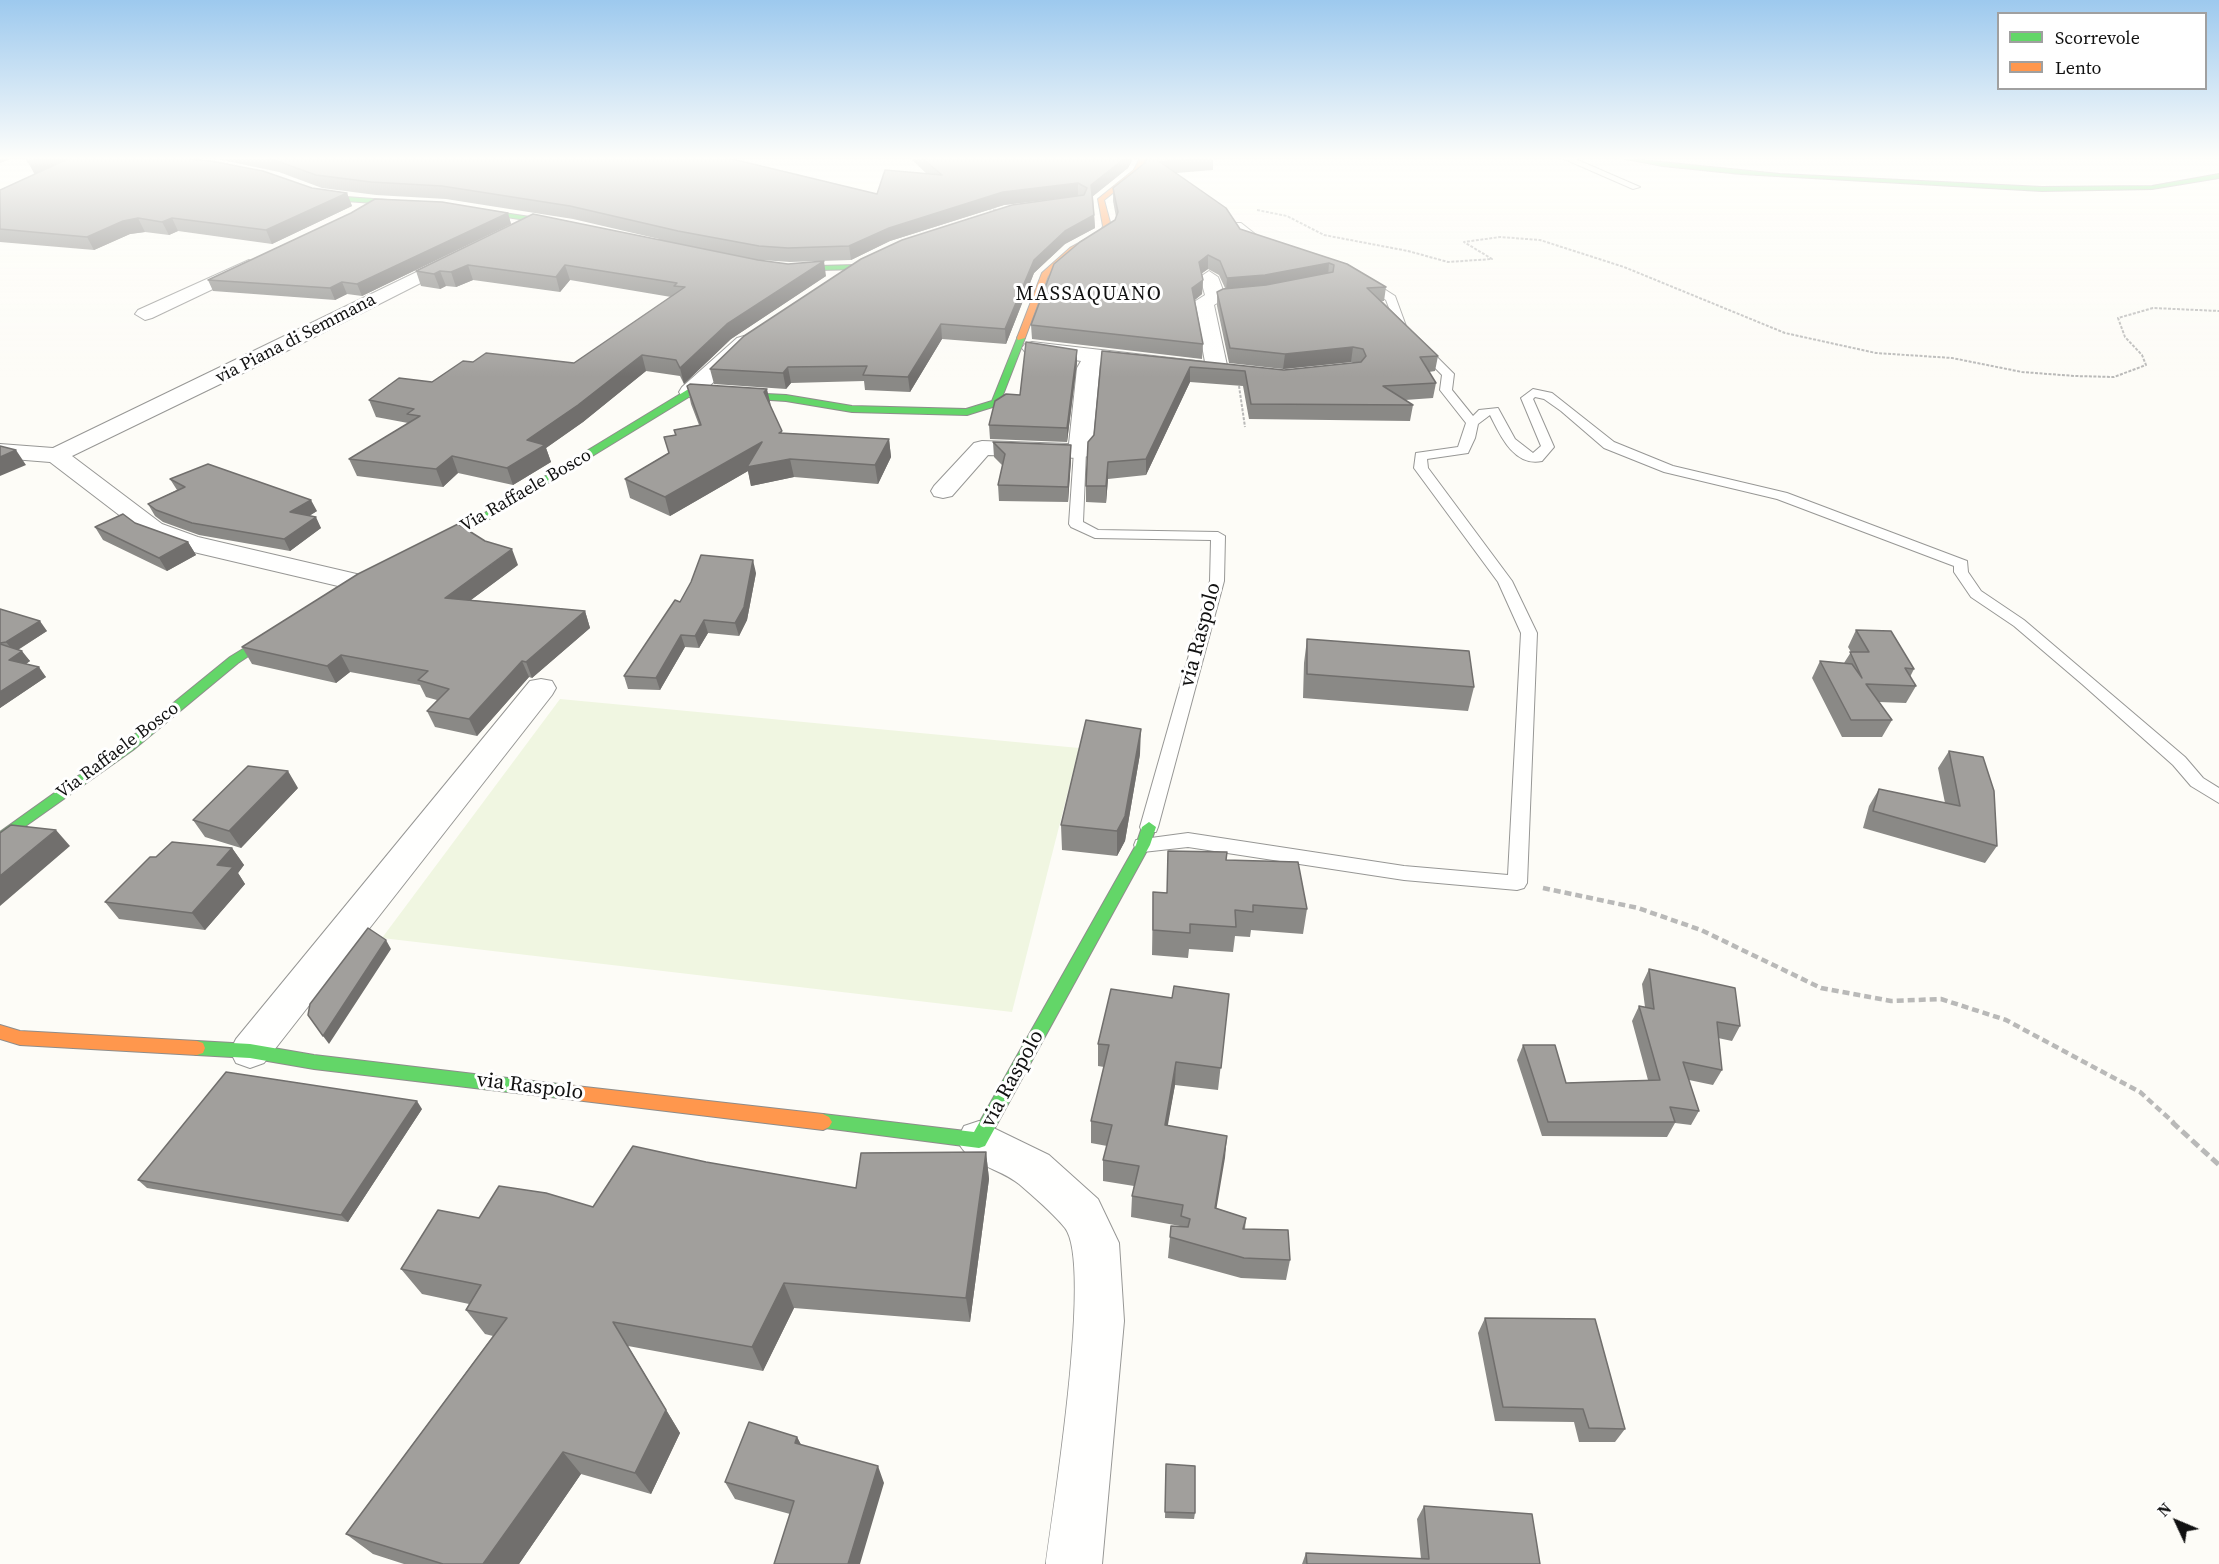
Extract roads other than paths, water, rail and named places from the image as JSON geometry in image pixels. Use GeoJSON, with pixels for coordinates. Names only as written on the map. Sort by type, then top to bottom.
{"type":"FeatureCollection","features":[{"type":"Feature","properties":{"kind":"street"},"geometry":{"type":"LineString","coordinates":[[502,235],[510,231]]}},
{"type":"Feature","properties":{"kind":"street"},"geometry":{"type":"LineString","coordinates":[[690,392],[786,398],[852,409],[968,412],[996,403],[1045,275],[1073,250],[1105,231]]}},
{"type":"Feature","properties":{"kind":"street","name":"via Piana di Semmana"},"geometry":{"type":"LineString","coordinates":[[0,451],[56,455],[240,368],[481,246]]}},
{"type":"Feature","properties":{"kind":"street"},"geometry":{"type":"LineString","coordinates":[[146,314],[267,256]]}},
{"type":"Feature","properties":{"kind":"street"},"geometry":{"type":"LineString","coordinates":[[771,268],[864,263]]}},
{"type":"Feature","properties":{"kind":"street"},"geometry":{"type":"LineString","coordinates":[[827,287],[864,263]]}},
{"type":"Feature","properties":{"kind":"street"},"geometry":{"type":"LineString","coordinates":[[1209,277],[1221,298],[1204,302],[1217,370]]}},
{"type":"Feature","properties":{"kind":"street","name":"Via Raffaele Bosco"},"geometry":{"type":"LineString","coordinates":[[408,556],[482,519],[690,392],[739,345],[759,332]]}},
{"type":"Feature","properties":{"kind":"street"},"geometry":{"type":"LineString","coordinates":[[1019,346],[1243,374]]}},
{"type":"Feature","properties":{"kind":"street","name":"via Raspolo"},"geometry":{"type":"LineString","coordinates":[[1080,451],[1088,368],[1093,357]]}},
{"type":"Feature","properties":{"kind":"street"},"geometry":{"type":"LineString","coordinates":[[943,491],[982,448],[1080,451]]}},
{"type":"Feature","properties":{"kind":"street"},"geometry":{"type":"LineString","coordinates":[[56,455],[153,529],[190,543],[352,584]]}},
{"type":"Feature","properties":{"kind":"street","name":"Via Raffaele Bosco"},"geometry":{"type":"LineString","coordinates":[[0,839],[128,747],[234,660],[294,621]]}},
{"type":"Feature","properties":{"kind":"street"},"geometry":{"type":"LineString","coordinates":[[250,1051],[541,688]]}},
{"type":"Feature","properties":{"kind":"street","name":"via Raspolo"},"geometry":{"type":"LineString","coordinates":[[0,1032],[20,1038],[250,1051],[314,1062],[979,1140],[1143,844],[1149,827]]}},
{"type":"Feature","properties":{"kind":"street"},"geometry":{"type":"LineString","coordinates":[[979,1140],[1034,1169],[1082,1214],[1096,1243],[1100,1321],[1074,1564]]}},
{"type":"Feature","properties":{"kind":"lane"},"geometry":{"type":"LineString","coordinates":[[1246,231],[1265,246],[1281,252]]}},
{"type":"Feature","properties":{"kind":"lane"},"geometry":{"type":"LineString","coordinates":[[1350,274],[1391,298],[1401,327],[1448,374],[1446,390],[1472,423]]}},
{"type":"Feature","properties":{"kind":"lane"},"geometry":{"type":"LineString","coordinates":[[1143,844],[1188,840],[1404,873],[1517,883],[1530,633],[1504,581],[1421,468],[1421,456],[1463,450],[1469,438],[1472,423],[1483,413],[1494,411],[1513,446],[1525,456],[1537,458],[1548,447],[1527,398],[1533,393],[1548,396],[1610,445],[1669,469],[1782,496],[1962,564],[1961,572],[1976,594],[2019,623],[2079,673],[2179,761],[2197,782],[2219,797]]}},
{"type":"Feature","properties":{"kind":"lane","name":"via Raspolo"},"geometry":{"type":"LineString","coordinates":[[1080,451],[1076,524],[1095,534],[1218,536],[1217,581],[1149,827]]}},
{"type":"Feature","properties":{"kind":"district","name":"MASSAQUANO"},"geometry":{"type":"Point","coordinates":[1089,295]}}]}
